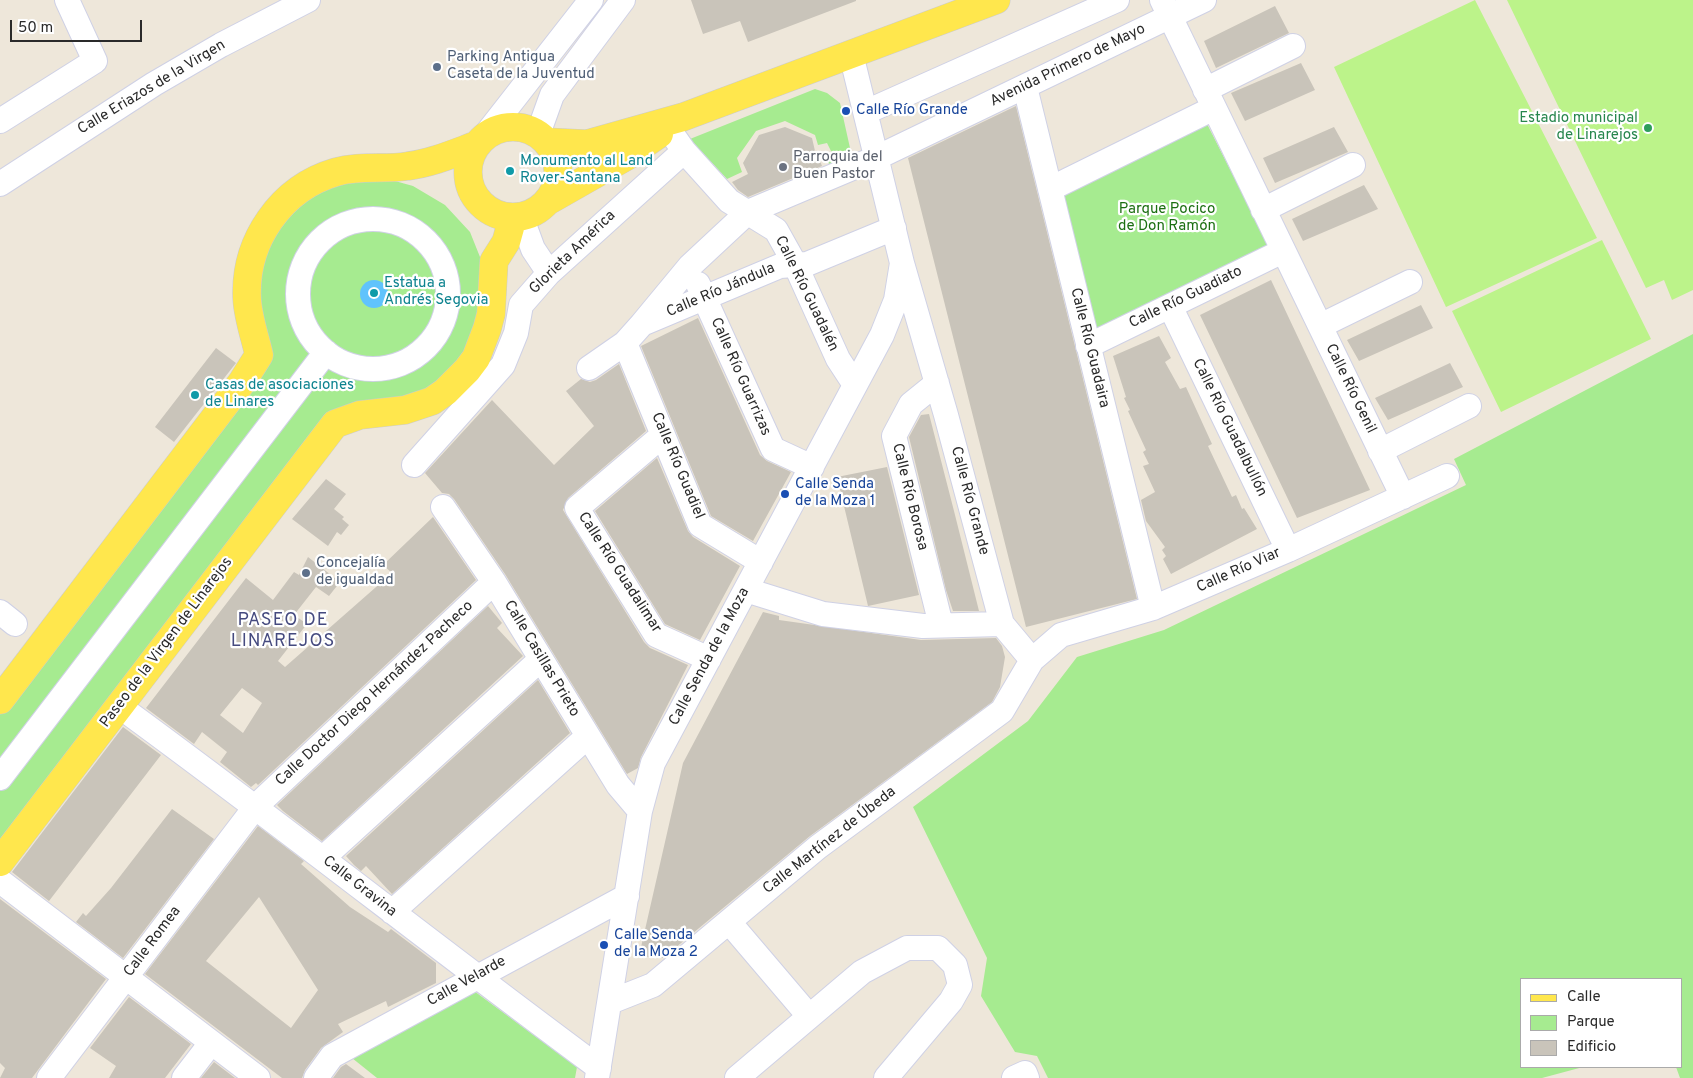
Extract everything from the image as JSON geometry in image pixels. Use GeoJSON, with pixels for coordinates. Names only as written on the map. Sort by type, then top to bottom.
{"type":"FeatureCollection","features":[{"type":"Feature","properties":{"kind":"main road"},"geometry":{"type":"LineString","coordinates":[[0,700],[242,382],[259,355],[248,310],[248,278],[258,240],[278,209],[303,185],[335,172],[369,167],[407,166],[432,161],[481,141],[492,132],[511,127],[530,130],[543,138],[587,144],[676,123],[851,54],[996,0]]}},
{"type":"Feature","properties":{"kind":"main road"},"geometry":{"type":"LineString","coordinates":[[481,141],[468,170],[475,196],[495,213],[517,217],[540,208],[548,201],[627,156],[676,123]]}},
{"type":"Feature","properties":{"kind":"main road"},"geometry":{"type":"LineString","coordinates":[[543,138],[557,161],[558,172],[557,182],[548,201]]}},
{"type":"Feature","properties":{"kind":"main road","name":"Paseo de la Virgen de Linarejos"},"geometry":{"type":"LineString","coordinates":[[0,862],[335,424],[360,415],[405,410],[432,401],[445,392],[468,370],[476,358],[488,329],[491,314],[494,261],[506,242],[517,217]]}},
{"type":"Feature","properties":{"kind":"street"},"geometry":{"type":"LineString","coordinates":[[0,121],[95,61],[67,0]]}},
{"type":"Feature","properties":{"kind":"street","name":"Calle Eriazos de la Virgen"},"geometry":{"type":"LineString","coordinates":[[0,184],[154,84],[221,45],[308,0]]}},
{"type":"Feature","properties":{"kind":"street"},"geometry":{"type":"LineString","coordinates":[[481,141],[591,0]]}},
{"type":"Feature","properties":{"kind":"street"},"geometry":{"type":"LineString","coordinates":[[543,138],[552,95],[623,0]]}},
{"type":"Feature","properties":{"kind":"street"},"geometry":{"type":"LineString","coordinates":[[866,112],[1117,0]]}},
{"type":"Feature","properties":{"kind":"street","name":"Avenida Primero de Mayo"},"geometry":{"type":"LineString","coordinates":[[876,158],[1025,87],[1166,8],[1204,0]]}},
{"type":"Feature","properties":{"kind":"street","name":"Calle Río Genil"},"geometry":{"type":"LineString","coordinates":[[1166,8],[1403,497]]}},
{"type":"Feature","properties":{"kind":"street"},"geometry":{"type":"LineString","coordinates":[[1050,189],[1210,99],[1292,46]]}},
{"type":"Feature","properties":{"kind":"street","name":"Calle Río Grande"},"geometry":{"type":"LineString","coordinates":[[851,54],[902,262],[937,383],[1002,624],[1032,660]]}},
{"type":"Feature","properties":{"kind":"street","name":"Calle Río Guadaira"},"geometry":{"type":"LineString","coordinates":[[1025,87],[1154,608]]}},
{"type":"Feature","properties":{"kind":"street","name":"Calle Río Guadalén"},"geometry":{"type":"LineString","coordinates":[[676,123],[684,151],[729,201],[776,230],[795,264],[838,359],[855,385]]}},
{"type":"Feature","properties":{"kind":"street","name":"Glorieta América"},"geometry":{"type":"LineString","coordinates":[[414,465],[503,365],[516,333],[521,305],[549,273],[684,151]]}},
{"type":"Feature","properties":{"kind":"street"},"geometry":{"type":"LineString","coordinates":[[642,324],[690,266],[748,212],[876,158]]}},
{"type":"Feature","properties":{"kind":"street"},"geometry":{"type":"LineString","coordinates":[[1264,210],[1353,165]]}},
{"type":"Feature","properties":{"kind":"street"},"geometry":{"type":"LineString","coordinates":[[517,217],[533,249],[549,273]]}},
{"type":"Feature","properties":{"kind":"street"},"geometry":{"type":"LineString","coordinates":[[370,219],[394,222],[422,236],[434,249],[446,272],[449,298],[444,323],[430,344],[410,360],[386,369],[351,368],[326,352],[316,344],[303,324],[298,300],[300,276],[309,254],[325,236],[346,224],[370,219]]}},
{"type":"Feature","properties":{"kind":"street","name":"Calle Río Jándula"},"geometry":{"type":"LineString","coordinates":[[589,368],[625,344],[642,324],[780,266],[807,264],[894,228]]}},
{"type":"Feature","properties":{"kind":"street","name":"Calle Río Guadiato"},"geometry":{"type":"LineString","coordinates":[[1088,346],[1283,251]]}},
{"type":"Feature","properties":{"kind":"street","name":"Calle Senda de la Moza"},"geometry":{"type":"LineString","coordinates":[[598,1073],[640,811],[653,763],[882,335],[896,300],[902,262]]}},
{"type":"Feature","properties":{"kind":"street","name":"Calle Río Guarrizas"},"geometry":{"type":"LineString","coordinates":[[690,266],[773,449],[812,466]]}},
{"type":"Feature","properties":{"kind":"street","name":"Calle Río Genil"},"geometry":{"type":"LineString","coordinates":[[1320,326],[1410,282]]}},
{"type":"Feature","properties":{"kind":"street","name":"Calle Río Guadalbullón"},"geometry":{"type":"LineString","coordinates":[[1170,306],[1288,550]]}},
{"type":"Feature","properties":{"kind":"street"},"geometry":{"type":"LineString","coordinates":[[882,335],[903,327],[922,333]]}},
{"type":"Feature","properties":{"kind":"street","name":"Calle Río Guadiel"},"geometry":{"type":"LineString","coordinates":[[625,344],[700,524],[761,562]]}},
{"type":"Feature","properties":{"kind":"street"},"geometry":{"type":"LineString","coordinates":[[0,778],[326,352]]}},
{"type":"Feature","properties":{"kind":"street","name":"Calle Río Borosa"},"geometry":{"type":"LineString","coordinates":[[937,383],[908,407],[894,436],[941,626]]}},
{"type":"Feature","properties":{"kind":"street","name":"Calle Río Genil"},"geometry":{"type":"LineString","coordinates":[[1380,451],[1469,406]]}},
{"type":"Feature","properties":{"kind":"street","name":"Calle Río Guadalimar"},"geometry":{"type":"LineString","coordinates":[[663,435],[577,508],[656,635],[709,659]]}},
{"type":"Feature","properties":{"kind":"street","name":"Calle Río Viar"},"geometry":{"type":"LineString","coordinates":[[1032,660],[1061,635],[1154,608],[1288,550],[1447,476]]}},
{"type":"Feature","properties":{"kind":"street","name":"Calle Casillas Prieto"},"geometry":{"type":"LineString","coordinates":[[443,507],[494,582],[618,785],[640,811]]}},
{"type":"Feature","properties":{"kind":"street","name":"Calle Doctor Diego Hernández Pacheco"},"geometry":{"type":"LineString","coordinates":[[256,806],[494,582]]}},
{"type":"Feature","properties":{"kind":"street"},"geometry":{"type":"LineString","coordinates":[[746,590],[823,614],[923,626],[1002,624]]}},
{"type":"Feature","properties":{"kind":"street"},"geometry":{"type":"LineString","coordinates":[[323,858],[541,659]]}},
{"type":"Feature","properties":{"kind":"street","name":"Calle Martínez de Úbeda"},"geometry":{"type":"LineString","coordinates":[[610,1002],[653,985],[818,847],[1002,711],[1032,660]]}},
{"type":"Feature","properties":{"kind":"street","name":"Calle Gravina"},"geometry":{"type":"LineString","coordinates":[[119,706],[256,806],[598,1073]]}},
{"type":"Feature","properties":{"kind":"street"},"geometry":{"type":"LineString","coordinates":[[392,912],[588,736]]}},
{"type":"Feature","properties":{"kind":"street","name":"Calle Romea"},"geometry":{"type":"LineString","coordinates":[[49,1078],[256,806]]}},
{"type":"Feature","properties":{"kind":"street"},"geometry":{"type":"LineString","coordinates":[[0,881],[125,979],[258,1078]]}},
{"type":"Feature","properties":{"kind":"street","name":"Calle Velarde"},"geometry":{"type":"LineString","coordinates":[[316,1078],[332,1056],[627,896]]}},
{"type":"Feature","properties":{"kind":"street"},"geometry":{"type":"LineString","coordinates":[[729,922],[809,1016]]}},
{"type":"Feature","properties":{"kind":"street"},"geometry":{"type":"LineString","coordinates":[[737,1078],[862,972],[907,948],[938,948],[955,965],[960,985],[951,1001],[886,1078]]}},
{"type":"Feature","properties":{"kind":"street"},"geometry":{"type":"LineString","coordinates":[[184,1078],[211,1043]]}},
{"type":"Feature","properties":{"kind":"street"},"geometry":{"type":"LineString","coordinates":[[1014,1078],[1025,1074],[1027,1078]]}},
{"type":"Feature","properties":{"kind":"green space"},"geometry":{"type":"Polygon","coordinates":[[[1475,0],[1597,238],[1446,307],[1334,67],[1475,0]]]}},
{"type":"Feature","properties":{"kind":"green space","name":"Estadio municipal de Linarejos"},"geometry":{"type":"Polygon","coordinates":[[[1507,0],[1693,0],[1693,290],[1672,300],[1664,280],[1646,288],[1507,0]]]}},
{"type":"Feature","properties":{"kind":"green space"},"geometry":{"type":"Polygon","coordinates":[[[815,89],[827,93],[840,103],[852,157],[831,166],[826,160],[833,155],[827,143],[818,145],[815,135],[785,121],[756,131],[737,158],[742,172],[727,179],[690,139],[815,89]]]}},
{"type":"Feature","properties":{"kind":"green space","name":"Parque Pocico de Don Ramón"},"geometry":{"type":"Polygon","coordinates":[[[1206,122],[1269,246],[1096,329],[1063,191],[1206,122]]]}},
{"type":"Feature","properties":{"kind":"green space"},"geometry":{"type":"Polygon","coordinates":[[[376,179],[395,181],[413,186],[445,205],[470,232],[484,267],[486,304],[455,370],[425,393],[390,404],[352,403],[327,423],[0,850],[0,708],[270,356],[260,299],[260,283],[268,251],[276,235],[297,208],[324,190],[356,181],[376,179]]]}},
{"type":"Feature","properties":{"kind":"green space"},"geometry":{"type":"Polygon","coordinates":[[[1602,240],[1651,339],[1501,412],[1452,311],[1602,240]]]}},
{"type":"Feature","properties":{"kind":"green space"},"geometry":{"type":"Polygon","coordinates":[[[1693,334],[1693,1078],[1680,1078],[1676,1068],[1683,1068],[1683,978],[1520,978],[1520,1068],[1579,1068],[1542,1078],[1048,1078],[1037,1056],[1015,1052],[981,996],[987,958],[913,807],[1028,721],[1077,657],[1164,630],[1466,485],[1454,459],[1693,334]]]}},
{"type":"Feature","properties":{"kind":"green space"},"geometry":{"type":"Polygon","coordinates":[[[474,991],[577,1067],[575,1078],[377,1078],[352,1058],[474,991]]]}},
{"type":"Feature","properties":{"kind":"water"},"geometry":{"type":"Polygon","coordinates":[[[374,280],[384,284],[388,294],[384,304],[374,308],[364,304],[360,294],[364,284],[374,280]]]}},
{"type":"Feature","properties":{"kind":"building"},"geometry":{"type":"Polygon","coordinates":[[[691,0],[856,1],[748,42],[740,21],[703,34],[691,0]]]}},
{"type":"Feature","properties":{"kind":"building"},"geometry":{"type":"Polygon","coordinates":[[[1275,6],[1289,33],[1216,68],[1204,41],[1275,6]]]}},
{"type":"Feature","properties":{"kind":"building"},"geometry":{"type":"Polygon","coordinates":[[[1301,63],[1315,90],[1245,121],[1231,93],[1301,63]]]}},
{"type":"Feature","properties":{"kind":"building"},"geometry":{"type":"Polygon","coordinates":[[[1016,106],[1137,599],[1026,627],[908,158],[1016,106]]]}},
{"type":"Feature","properties":{"kind":"building","name":"Parroquia del Buen Pastor"},"geometry":{"type":"Polygon","coordinates":[[[785,127],[812,138],[815,151],[822,166],[748,197],[738,190],[732,182],[748,174],[743,163],[759,135],[785,127]]]}},
{"type":"Feature","properties":{"kind":"building"},"geometry":{"type":"Polygon","coordinates":[[[1334,127],[1348,152],[1275,183],[1263,158],[1334,127]]]}},
{"type":"Feature","properties":{"kind":"building"},"geometry":{"type":"Polygon","coordinates":[[[1364,185],[1378,209],[1303,241],[1292,219],[1364,185]]]}},
{"type":"Feature","properties":{"kind":"building"},"geometry":{"type":"Polygon","coordinates":[[[1271,280],[1370,490],[1297,518],[1200,315],[1271,280]]]}},
{"type":"Feature","properties":{"kind":"building"},"geometry":{"type":"Polygon","coordinates":[[[1421,305],[1433,328],[1359,361],[1347,340],[1421,305]]]}},
{"type":"Feature","properties":{"kind":"building"},"geometry":{"type":"Polygon","coordinates":[[[698,318],[760,455],[767,461],[791,472],[753,541],[711,516],[641,346],[698,318]]]}},
{"type":"Feature","properties":{"kind":"building"},"geometry":{"type":"Polygon","coordinates":[[[1159,336],[1171,358],[1165,362],[1180,389],[1186,387],[1212,444],[1208,446],[1232,497],[1236,495],[1242,509],[1244,508],[1257,529],[1171,574],[1163,559],[1166,556],[1162,550],[1165,547],[1146,521],[1141,500],[1155,492],[1143,466],[1149,464],[1143,452],[1146,450],[1128,411],[1130,410],[1124,398],[1126,397],[1113,356],[1159,336]]]}},
{"type":"Feature","properties":{"kind":"building","name":"Casas de asociaciones de Linares"},"geometry":{"type":"Polygon","coordinates":[[[216,348],[236,363],[174,442],[155,427],[216,348]]]}},
{"type":"Feature","properties":{"kind":"building"},"geometry":{"type":"Polygon","coordinates":[[[1450,363],[1463,387],[1388,420],[1375,398],[1450,363]]]}},
{"type":"Feature","properties":{"kind":"building"},"geometry":{"type":"Polygon","coordinates":[[[619,364],[646,431],[568,498],[563,510],[644,642],[650,648],[688,665],[641,757],[638,768],[627,774],[505,574],[454,499],[449,494],[442,493],[425,473],[492,400],[554,465],[594,426],[566,391],[581,379],[590,382],[596,380],[619,364]]]}},
{"type":"Feature","properties":{"kind":"building"},"geometry":{"type":"Polygon","coordinates":[[[929,414],[979,611],[953,611],[946,590],[909,437],[921,415],[929,414]]]}},
{"type":"Feature","properties":{"kind":"building"},"geometry":{"type":"Polygon","coordinates":[[[657,458],[688,531],[693,537],[740,566],[700,640],[665,624],[595,511],[657,458]]]}},
{"type":"Feature","properties":{"kind":"building"},"geometry":{"type":"Polygon","coordinates":[[[887,467],[919,595],[868,606],[837,477],[887,467]]]}},
{"type":"Feature","properties":{"kind":"building"},"geometry":{"type":"Polygon","coordinates":[[[326,479],[346,494],[334,509],[344,517],[342,519],[349,525],[341,535],[337,532],[328,546],[292,519],[326,479]]]}},
{"type":"Feature","properties":{"kind":"building"},"geometry":{"type":"Polygon","coordinates":[[[433,517],[476,580],[258,785],[256,783],[251,787],[220,762],[227,752],[202,732],[194,744],[146,708],[246,578],[273,600],[294,572],[299,575],[308,557],[340,582],[329,596],[316,587],[294,615],[307,624],[278,661],[285,667],[392,573],[383,565],[433,517]],[[242,688],[220,715],[243,733],[262,703],[242,688]]]}},
{"type":"Feature","properties":{"kind":"building"},"geometry":{"type":"Polygon","coordinates":[[[488,606],[502,623],[497,628],[523,656],[322,841],[277,805],[488,606]]]}},
{"type":"Feature","properties":{"kind":"building"},"geometry":{"type":"Polygon","coordinates":[[[763,612],[779,616],[779,620],[921,640],[996,638],[1002,646],[1005,657],[1000,687],[992,702],[810,836],[663,958],[639,956],[683,763],[763,612]]]}},
{"type":"Feature","properties":{"kind":"building"},"geometry":{"type":"Polygon","coordinates":[[[538,680],[570,733],[392,894],[366,866],[361,871],[354,865],[346,856],[538,680]]]}},
{"type":"Feature","properties":{"kind":"building"},"geometry":{"type":"Polygon","coordinates":[[[123,727],[161,755],[49,901],[12,872],[123,727]]]}},
{"type":"Feature","properties":{"kind":"building"},"geometry":{"type":"Polygon","coordinates":[[[172,809],[214,839],[123,958],[76,922],[83,913],[86,916],[111,888],[172,809]]]}},
{"type":"Feature","properties":{"kind":"building"},"geometry":{"type":"Polygon","coordinates":[[[258,826],[304,861],[301,864],[350,907],[388,932],[391,929],[436,963],[436,983],[388,1007],[386,1001],[338,1024],[343,1032],[321,1048],[305,1070],[302,1078],[282,1078],[145,974],[258,826]],[[259,897],[206,961],[291,1028],[318,990],[259,897]]]}},
{"type":"Feature","properties":{"kind":"building"},"geometry":{"type":"Polygon","coordinates":[[[0,899],[106,979],[32,1078],[0,1078],[5,1068],[0,1063],[0,899]]]}},
{"type":"Feature","properties":{"kind":"building"},"geometry":{"type":"Polygon","coordinates":[[[129,997],[191,1044],[165,1078],[109,1078],[116,1066],[90,1048],[129,997]]]}},
{"type":"Feature","properties":{"kind":"building"},"geometry":{"type":"Polygon","coordinates":[[[214,1062],[235,1078],[201,1078],[214,1062]]]}},
{"type":"Feature","properties":{"kind":"building"},"geometry":{"type":"Polygon","coordinates":[[[346,1064],[365,1078],[333,1078],[341,1067],[346,1064]]]}},
{"type":"Feature","properties":{"kind":"place","name":"Parking Antigua Caseta de la Juventud"},"geometry":{"type":"Point","coordinates":[437,67]}},
{"type":"Feature","properties":{"kind":"place","name":"Calle Río Grande"},"geometry":{"type":"Point","coordinates":[846,111]}},
{"type":"Feature","properties":{"kind":"place","name":"Estadio municipal de Linarejos"},"geometry":{"type":"Point","coordinates":[1648,128]}},
{"type":"Feature","properties":{"kind":"place","name":"Parroquia del Buen Pastor"},"geometry":{"type":"Point","coordinates":[783,167]}},
{"type":"Feature","properties":{"kind":"place","name":"Monumento al Land Rover-Santana"},"geometry":{"type":"Point","coordinates":[510,171]}},
{"type":"Feature","properties":{"kind":"place","name":"Estatua a Andrés Segovia"},"geometry":{"type":"Point","coordinates":[374,293]}},
{"type":"Feature","properties":{"kind":"place","name":"Casas de asociaciones de Linares"},"geometry":{"type":"Point","coordinates":[195,395]}},
{"type":"Feature","properties":{"kind":"place","name":"Calle Senda de la Moza 1"},"geometry":{"type":"Point","coordinates":[785,494]}},
{"type":"Feature","properties":{"kind":"place","name":"Concejalía de igualdad"},"geometry":{"type":"Point","coordinates":[306,573]}},
{"type":"Feature","properties":{"kind":"place","name":"Calle Senda de la Moza 2"},"geometry":{"type":"Point","coordinates":[604,945]}},
{"type":"Feature","properties":{"kind":"district","name":"PASEO DE LINAREJOS"},"geometry":{"type":"Point","coordinates":[283,631]}}]}
